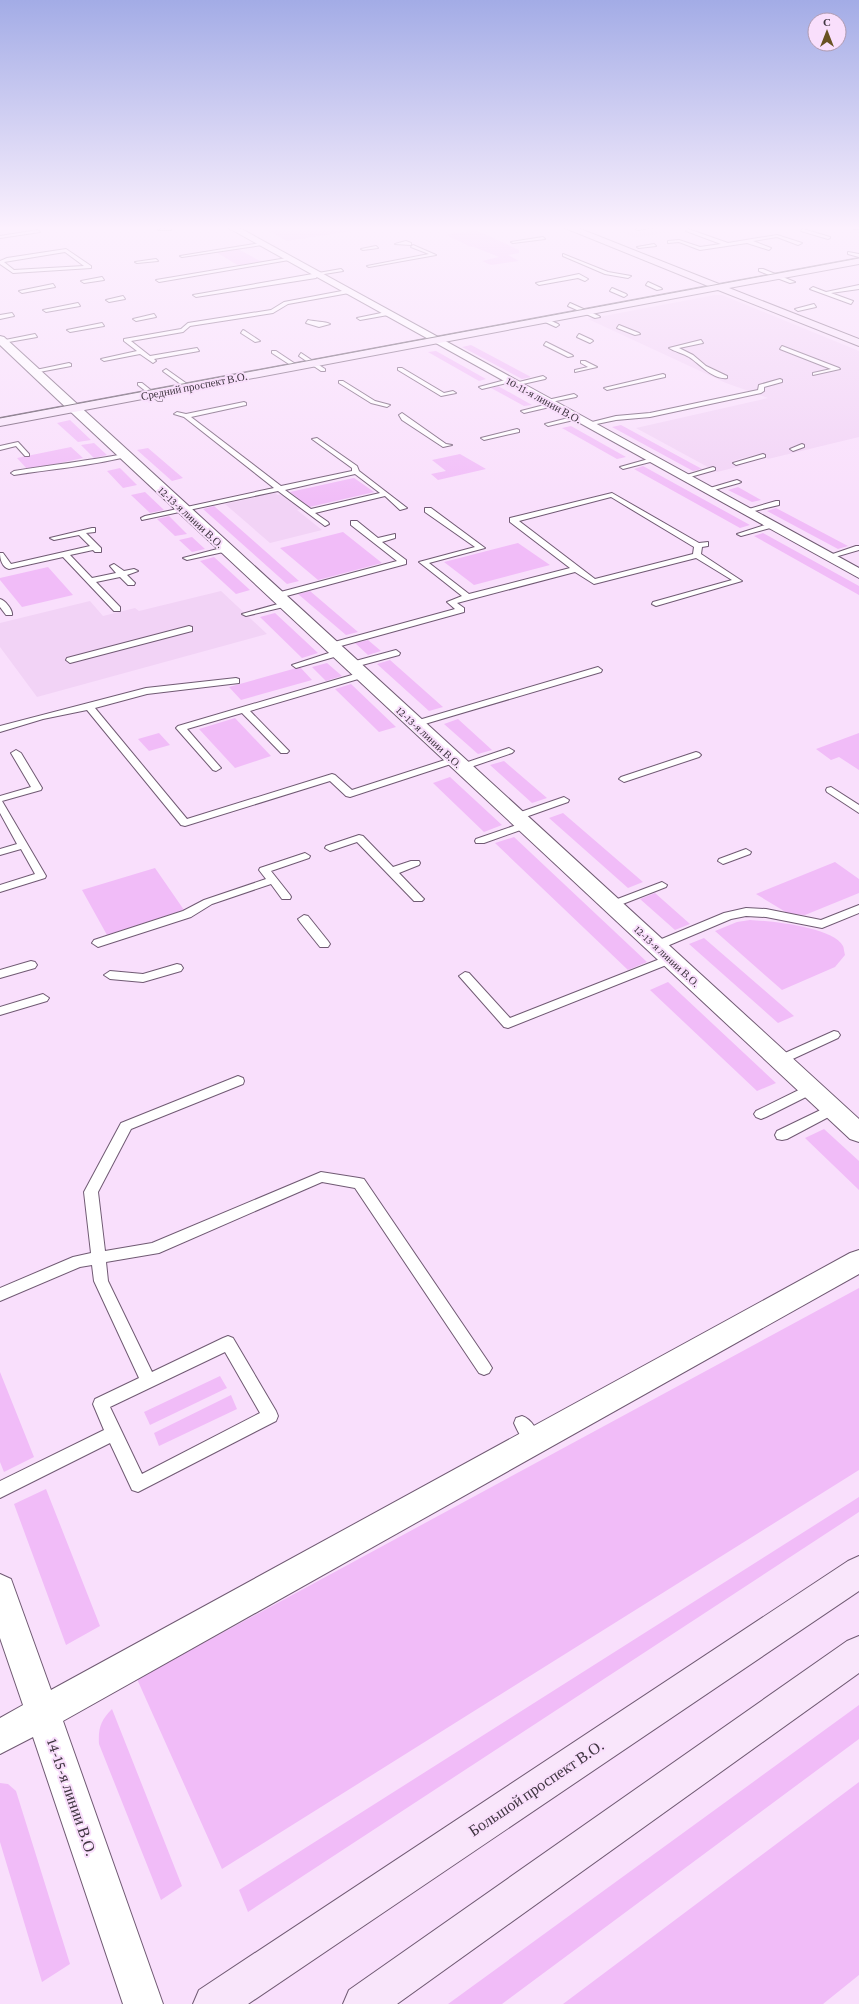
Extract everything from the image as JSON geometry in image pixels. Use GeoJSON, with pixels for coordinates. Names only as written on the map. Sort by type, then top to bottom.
{"type":"FeatureCollection","features":[{"type":"Feature","properties":{"kind":"main road","name":"Средний проспект В.О."},"geometry":{"type":"LineString","coordinates":[[271,356],[284,358],[493,320]]}},
{"type":"Feature","properties":{"kind":"main road","name":"Средний проспект В.О."},"geometry":{"type":"LineString","coordinates":[[0,422],[64,401],[156,397],[188,387],[545,320]]}},
{"type":"Feature","properties":{"kind":"main road"},"geometry":{"type":"LineString","coordinates":[[804,320],[859,343]]}},
{"type":"Feature","properties":{"kind":"main road"},"geometry":{"type":"LineString","coordinates":[[825,320],[859,333]]}},
{"type":"Feature","properties":{"kind":"main road","name":"Средний проспект В.О."},"geometry":{"type":"LineString","coordinates":[[136,385],[160,378],[175,378],[191,375]]}},
{"type":"Feature","properties":{"kind":"main road","name":"Большой проспект В.О."},"geometry":{"type":"LineString","coordinates":[[214,2004],[859,1572]]}},
{"type":"Feature","properties":{"kind":"main road"},"geometry":{"type":"LineString","coordinates":[[363,2004],[859,1653]]}},
{"type":"Feature","properties":{"kind":"street","name":"10-11-я линии В.О."},"geometry":{"type":"LineString","coordinates":[[396,320],[859,574]]}},
{"type":"Feature","properties":{"kind":"street","name":"12-13-я линии В.О."},"geometry":{"type":"LineString","coordinates":[[1,340],[64,401],[859,1133]]}},
{"type":"Feature","properties":{"kind":"street"},"geometry":{"type":"LineString","coordinates":[[0,1737],[528,1432],[859,1261]]}},
{"type":"Feature","properties":{"kind":"street","name":"14-15-я линии В.О."},"geometry":{"type":"LineString","coordinates":[[0,1590],[143,2004]]}},
{"type":"Feature","properties":{"kind":"lane"},"geometry":{"type":"LineString","coordinates":[[197,350],[151,359],[126,340],[183,330],[188,324],[215,320]]}},
{"type":"Feature","properties":{"kind":"lane"},"geometry":{"type":"LineString","coordinates":[[545,320],[556,325]]}},
{"type":"Feature","properties":{"kind":"lane"},"geometry":{"type":"LineString","coordinates":[[308,322],[319,325],[327,324]]}},
{"type":"Feature","properties":{"kind":"lane"},"geometry":{"type":"LineString","coordinates":[[70,330],[102,325]]}},
{"type":"Feature","properties":{"kind":"lane"},"geometry":{"type":"LineString","coordinates":[[619,327],[637,334]]}},
{"type":"Feature","properties":{"kind":"lane"},"geometry":{"type":"LineString","coordinates":[[243,332],[257,341]]}},
{"type":"Feature","properties":{"kind":"lane"},"geometry":{"type":"LineString","coordinates":[[1,340],[35,336]]}},
{"type":"Feature","properties":{"kind":"lane"},"geometry":{"type":"LineString","coordinates":[[579,336],[590,341]]}},
{"type":"Feature","properties":{"kind":"lane"},"geometry":{"type":"LineString","coordinates":[[674,348],[701,342]]}},
{"type":"Feature","properties":{"kind":"lane"},"geometry":{"type":"LineString","coordinates":[[546,344],[570,356]]}},
{"type":"Feature","properties":{"kind":"lane"},"geometry":{"type":"LineString","coordinates":[[667,347],[674,348],[691,356],[704,367],[725,377]]}},
{"type":"Feature","properties":{"kind":"lane"},"geometry":{"type":"LineString","coordinates":[[782,348],[837,369],[815,374]]}},
{"type":"Feature","properties":{"kind":"lane"},"geometry":{"type":"LineString","coordinates":[[104,359],[142,352]]}},
{"type":"Feature","properties":{"kind":"lane"},"geometry":{"type":"LineString","coordinates":[[301,355],[323,370]]}},
{"type":"Feature","properties":{"kind":"lane"},"geometry":{"type":"LineString","coordinates":[[284,358],[297,367]]}},
{"type":"Feature","properties":{"kind":"lane"},"geometry":{"type":"LineString","coordinates":[[577,371],[594,367],[583,362]]}},
{"type":"Feature","properties":{"kind":"lane"},"geometry":{"type":"LineString","coordinates":[[828,366],[837,364]]}},
{"type":"Feature","properties":{"kind":"lane"},"geometry":{"type":"LineString","coordinates":[[34,371],[69,365]]}},
{"type":"Feature","properties":{"kind":"lane"},"geometry":{"type":"LineString","coordinates":[[696,369],[704,367]]}},
{"type":"Feature","properties":{"kind":"lane"},"geometry":{"type":"LineString","coordinates":[[400,369],[443,395],[453,393]]}},
{"type":"Feature","properties":{"kind":"lane"},"geometry":{"type":"LineString","coordinates":[[607,388],[663,376]]}},
{"type":"Feature","properties":{"kind":"lane"},"geometry":{"type":"LineString","coordinates":[[175,378],[188,387]]}},
{"type":"Feature","properties":{"kind":"lane"},"geometry":{"type":"LineString","coordinates":[[482,387],[543,378]]}},
{"type":"Feature","properties":{"kind":"lane"},"geometry":{"type":"LineString","coordinates":[[341,382],[373,402],[387,405]]}},
{"type":"Feature","properties":{"kind":"lane"},"geometry":{"type":"LineString","coordinates":[[548,424],[650,415],[761,391],[761,386],[780,382]]}},
{"type":"Feature","properties":{"kind":"lane"},"geometry":{"type":"LineString","coordinates":[[136,385],[156,397]]}},
{"type":"Feature","properties":{"kind":"lane"},"geometry":{"type":"LineString","coordinates":[[524,411],[574,396]]}},
{"type":"Feature","properties":{"kind":"lane"},"geometry":{"type":"LineString","coordinates":[[177,414],[186,416],[244,404]]}},
{"type":"Feature","properties":{"kind":"lane"},"geometry":{"type":"LineString","coordinates":[[402,415],[404,419],[444,446],[449,445]]}},
{"type":"Feature","properties":{"kind":"lane"},"geometry":{"type":"LineString","coordinates":[[186,416],[325,524]]}},
{"type":"Feature","properties":{"kind":"lane"},"geometry":{"type":"LineString","coordinates":[[484,438],[517,431]]}},
{"type":"Feature","properties":{"kind":"lane"},"geometry":{"type":"LineString","coordinates":[[315,439],[355,467],[356,472],[403,508]]}},
{"type":"Feature","properties":{"kind":"lane"},"geometry":{"type":"LineString","coordinates":[[0,448],[18,444],[27,455]]}},
{"type":"Feature","properties":{"kind":"lane"},"geometry":{"type":"LineString","coordinates":[[793,449],[802,446]]}},
{"type":"Feature","properties":{"kind":"lane"},"geometry":{"type":"LineString","coordinates":[[14,473],[63,465],[79,465],[124,456]]}},
{"type":"Feature","properties":{"kind":"lane"},"geometry":{"type":"LineString","coordinates":[[736,463],[763,456]]}},
{"type":"Feature","properties":{"kind":"lane"},"geometry":{"type":"LineString","coordinates":[[620,465],[649,458]]}},
{"type":"Feature","properties":{"kind":"lane"},"geometry":{"type":"LineString","coordinates":[[683,477],[713,469]]}},
{"type":"Feature","properties":{"kind":"lane"},"geometry":{"type":"LineString","coordinates":[[145,518],[356,472]]}},
{"type":"Feature","properties":{"kind":"lane"},"geometry":{"type":"LineString","coordinates":[[704,488],[729,478]]}},
{"type":"Feature","properties":{"kind":"lane"},"geometry":{"type":"LineString","coordinates":[[704,488],[737,482]]}},
{"type":"Feature","properties":{"kind":"lane"},"geometry":{"type":"LineString","coordinates":[[309,512],[386,494]]}},
{"type":"Feature","properties":{"kind":"lane"},"geometry":{"type":"LineString","coordinates":[[656,604],[738,581],[700,548],[612,495],[513,520],[594,582],[700,548]]}},
{"type":"Feature","properties":{"kind":"lane"},"geometry":{"type":"LineString","coordinates":[[746,511],[776,503]]}},
{"type":"Feature","properties":{"kind":"lane"},"geometry":{"type":"LineString","coordinates":[[428,510],[481,548],[423,562],[468,597]]}},
{"type":"Feature","properties":{"kind":"lane"},"geometry":{"type":"LineString","coordinates":[[246,614],[281,600],[403,562],[354,523]]}},
{"type":"Feature","properties":{"kind":"lane"},"geometry":{"type":"LineString","coordinates":[[433,526],[446,523]]}},
{"type":"Feature","properties":{"kind":"lane"},"geometry":{"type":"LineString","coordinates":[[741,534],[771,525]]}},
{"type":"Feature","properties":{"kind":"lane"},"geometry":{"type":"LineString","coordinates":[[54,538],[92,530]]}},
{"type":"Feature","properties":{"kind":"lane"},"geometry":{"type":"LineString","coordinates":[[0,569],[97,548],[80,532]]}},
{"type":"Feature","properties":{"kind":"lane"},"geometry":{"type":"LineString","coordinates":[[376,541],[392,536]]}},
{"type":"Feature","properties":{"kind":"lane"},"geometry":{"type":"LineString","coordinates":[[828,557],[859,548]]}},
{"type":"Feature","properties":{"kind":"lane"},"geometry":{"type":"LineString","coordinates":[[187,558],[225,549]]}},
{"type":"Feature","properties":{"kind":"lane"},"geometry":{"type":"LineString","coordinates":[[2,552],[9,567]]}},
{"type":"Feature","properties":{"kind":"lane"},"geometry":{"type":"LineString","coordinates":[[65,554],[117,609]]}},
{"type":"Feature","properties":{"kind":"lane"},"geometry":{"type":"LineString","coordinates":[[114,566],[131,583]]}},
{"type":"Feature","properties":{"kind":"lane"},"geometry":{"type":"LineString","coordinates":[[296,665],[334,649],[461,610],[451,602],[576,569]]}},
{"type":"Feature","properties":{"kind":"lane"},"geometry":{"type":"LineString","coordinates":[[90,581],[134,571]]}},
{"type":"Feature","properties":{"kind":"lane"},"geometry":{"type":"LineString","coordinates":[[0,601],[9,613]]}},
{"type":"Feature","properties":{"kind":"lane"},"geometry":{"type":"LineString","coordinates":[[70,660],[189,629]]}},
{"type":"Feature","properties":{"kind":"lane"},"geometry":{"type":"LineString","coordinates":[[216,768],[181,728],[244,710],[356,670],[396,653]]}},
{"type":"Feature","properties":{"kind":"lane"},"geometry":{"type":"LineString","coordinates":[[415,724],[598,670]]}},
{"type":"Feature","properties":{"kind":"lane"},"geometry":{"type":"LineString","coordinates":[[0,729],[41,717],[89,708],[146,691],[236,681]]}},
{"type":"Feature","properties":{"kind":"lane"},"geometry":{"type":"LineString","coordinates":[[89,708],[185,823],[332,777],[350,794],[509,751]]}},
{"type":"Feature","properties":{"kind":"lane"},"geometry":{"type":"LineString","coordinates":[[244,710],[284,751]]}},
{"type":"Feature","properties":{"kind":"lane"},"geometry":{"type":"LineString","coordinates":[[0,799],[37,788],[16,753]]}},
{"type":"Feature","properties":{"kind":"lane"},"geometry":{"type":"LineString","coordinates":[[624,779],[696,755]]}},
{"type":"Feature","properties":{"kind":"lane"},"geometry":{"type":"LineString","coordinates":[[831,790],[859,810]]}},
{"type":"Feature","properties":{"kind":"lane"},"geometry":{"type":"LineString","coordinates":[[480,841],[564,800]]}},
{"type":"Feature","properties":{"kind":"lane"},"geometry":{"type":"LineString","coordinates":[[0,804],[41,876],[0,888]]}},
{"type":"Feature","properties":{"kind":"lane"},"geometry":{"type":"LineString","coordinates":[[330,848],[359,838],[418,899]]}},
{"type":"Feature","properties":{"kind":"lane"},"geometry":{"type":"LineString","coordinates":[[0,852],[24,845]]}},
{"type":"Feature","properties":{"kind":"lane"},"geometry":{"type":"LineString","coordinates":[[723,861],[746,852]]}},
{"type":"Feature","properties":{"kind":"lane"},"geometry":{"type":"LineString","coordinates":[[286,897],[264,870],[305,856]]}},
{"type":"Feature","properties":{"kind":"lane"},"geometry":{"type":"LineString","coordinates":[[391,872],[416,863]]}},
{"type":"Feature","properties":{"kind":"lane"},"geometry":{"type":"LineString","coordinates":[[98,944],[187,914],[208,902],[273,880]]}},
{"type":"Feature","properties":{"kind":"lane"},"geometry":{"type":"LineString","coordinates":[[611,905],[662,885]]}},
{"type":"Feature","properties":{"kind":"lane"},"geometry":{"type":"LineString","coordinates":[[656,946],[728,916],[746,912],[766,913],[822,924],[859,909]]}},
{"type":"Feature","properties":{"kind":"lane"},"geometry":{"type":"LineString","coordinates":[[304,919],[324,944]]}},
{"type":"Feature","properties":{"kind":"lane"},"geometry":{"type":"LineString","coordinates":[[465,976],[508,1024],[670,959]]}},
{"type":"Feature","properties":{"kind":"lane"},"geometry":{"type":"LineString","coordinates":[[0,973],[31,965]]}},
{"type":"Feature","properties":{"kind":"lane"},"geometry":{"type":"LineString","coordinates":[[110,975],[143,978],[177,968]]}},
{"type":"Feature","properties":{"kind":"lane"},"geometry":{"type":"LineString","coordinates":[[0,1011],[43,998]]}},
{"type":"Feature","properties":{"kind":"lane"},"geometry":{"type":"LineString","coordinates":[[780,1060],[834,1035]]}},
{"type":"Feature","properties":{"kind":"lane"},"geometry":{"type":"LineString","coordinates":[[148,1381],[101,1281],[91,1192],[126,1126],[238,1080]]}},
{"type":"Feature","properties":{"kind":"lane"},"geometry":{"type":"LineString","coordinates":[[761,1114],[811,1089]]}},
{"type":"Feature","properties":{"kind":"lane"},"geometry":{"type":"LineString","coordinates":[[782,1134],[833,1109]]}},
{"type":"Feature","properties":{"kind":"lane"},"geometry":{"type":"LineString","coordinates":[[0,1295],[78,1261],[154,1249],[321,1177],[359,1183],[484,1368]]}},
{"type":"Feature","properties":{"kind":"lane"},"geometry":{"type":"LineString","coordinates":[[228,1343],[270,1416],[138,1484],[114,1433],[101,1404],[228,1343]]}},
{"type":"Feature","properties":{"kind":"lane"},"geometry":{"type":"LineString","coordinates":[[0,1490],[114,1433]]}},
{"type":"Feature","properties":{"kind":"shaded area"},"geometry":{"type":"Polygon","coordinates":[[[589,320],[782,320],[859,351],[859,437],[768,459],[759,454],[732,461],[741,466],[717,472],[636,428],[768,398],[726,383],[589,320]]]}},
{"type":"Feature","properties":{"kind":"shaded area"},"geometry":{"type":"Polygon","coordinates":[[[471,345],[531,377],[522,379],[462,347],[471,345]]]}},
{"type":"Feature","properties":{"kind":"shaded area"},"geometry":{"type":"Polygon","coordinates":[[[436,351],[486,379],[479,381],[428,352],[436,351]]]}},
{"type":"Feature","properties":{"kind":"shaded area"},"geometry":{"type":"Polygon","coordinates":[[[498,386],[532,405],[524,406],[491,388],[498,386]]]}},
{"type":"Feature","properties":{"kind":"shaded area"},"geometry":{"type":"Polygon","coordinates":[[[70,420],[91,440],[78,442],[57,423],[70,420]]]}},
{"type":"Feature","properties":{"kind":"shaded area"},"geometry":{"type":"Polygon","coordinates":[[[621,425],[702,469],[693,471],[612,427],[621,425]]]}},
{"type":"Feature","properties":{"kind":"shaded area"},"geometry":{"type":"Polygon","coordinates":[[[571,426],[626,457],[617,459],[562,428],[571,426]]]}},
{"type":"Feature","properties":{"kind":"shaded area"},"geometry":{"type":"Polygon","coordinates":[[[94,443],[107,455],[94,458],[81,445],[94,443]]]}},
{"type":"Feature","properties":{"kind":"shaded area"},"geometry":{"type":"Polygon","coordinates":[[[71,447],[83,458],[28,470],[17,458],[71,447]]]}},
{"type":"Feature","properties":{"kind":"shaded area"},"geometry":{"type":"Polygon","coordinates":[[[148,448],[183,478],[172,481],[137,450],[148,448]]]}},
{"type":"Feature","properties":{"kind":"shaded area"},"geometry":{"type":"Polygon","coordinates":[[[460,454],[486,469],[438,480],[431,474],[446,471],[432,460],[460,454]]]}},
{"type":"Feature","properties":{"kind":"shaded area"},"geometry":{"type":"Polygon","coordinates":[[[643,466],[750,525],[740,528],[634,469],[643,466]]]}},
{"type":"Feature","properties":{"kind":"shaded area"},"geometry":{"type":"Polygon","coordinates":[[[120,468],[137,485],[123,488],[107,471],[120,468]]]}},
{"type":"Feature","properties":{"kind":"shaded area"},"geometry":{"type":"Polygon","coordinates":[[[354,478],[374,492],[297,510],[322,530],[270,543],[225,504],[275,493],[278,495],[354,478]]]}},
{"type":"Feature","properties":{"kind":"shaded area"},"geometry":{"type":"Polygon","coordinates":[[[354,478],[374,492],[309,507],[290,492],[354,478]]]}},
{"type":"Feature","properties":{"kind":"shaded area"},"geometry":{"type":"Polygon","coordinates":[[[738,487],[761,500],[752,502],[728,490],[738,487]]]}},
{"type":"Feature","properties":{"kind":"shaded area"},"geometry":{"type":"Polygon","coordinates":[[[145,492],[164,510],[150,513],[131,495],[145,492]]]}},
{"type":"Feature","properties":{"kind":"shaded area"},"geometry":{"type":"Polygon","coordinates":[[[214,506],[299,581],[287,584],[203,509],[214,506]]]}},
{"type":"Feature","properties":{"kind":"shaded area"},"geometry":{"type":"Polygon","coordinates":[[[776,508],[848,546],[838,549],[767,511],[776,508]]]}},
{"type":"Feature","properties":{"kind":"shaded area"},"geometry":{"type":"Polygon","coordinates":[[[169,516],[187,534],[175,536],[157,519],[169,516]]]}},
{"type":"Feature","properties":{"kind":"shaded area"},"geometry":{"type":"Polygon","coordinates":[[[343,532],[382,563],[318,580],[280,548],[343,532]]]}},
{"type":"Feature","properties":{"kind":"shaded area"},"geometry":{"type":"Polygon","coordinates":[[[763,533],[859,586],[859,595],[754,536],[763,533]]]}},
{"type":"Feature","properties":{"kind":"shaded area"},"geometry":{"type":"Polygon","coordinates":[[[192,537],[205,549],[192,552],[179,540],[192,537]]]}},
{"type":"Feature","properties":{"kind":"shaded area"},"geometry":{"type":"Polygon","coordinates":[[[518,543],[550,565],[474,585],[444,562],[518,543]]]}},
{"type":"Feature","properties":{"kind":"shaded area"},"geometry":{"type":"Polygon","coordinates":[[[214,557],[250,590],[236,594],[200,561],[214,557]]]}},
{"type":"Feature","properties":{"kind":"shaded area"},"geometry":{"type":"Polygon","coordinates":[[[48,567],[73,595],[22,607],[0,580],[0,578],[48,567]]]}},
{"type":"Feature","properties":{"kind":"shaded area"},"geometry":{"type":"Polygon","coordinates":[[[221,591],[267,634],[37,697],[0,647],[0,623],[90,601],[103,616],[135,608],[139,611],[221,591]]]}},
{"type":"Feature","properties":{"kind":"shaded area"},"geometry":{"type":"Polygon","coordinates":[[[310,591],[358,632],[346,635],[298,594],[310,591]]]}},
{"type":"Feature","properties":{"kind":"shaded area"},"geometry":{"type":"Polygon","coordinates":[[[275,613],[318,653],[302,658],[260,617],[275,613]]]}},
{"type":"Feature","properties":{"kind":"shaded area"},"geometry":{"type":"Polygon","coordinates":[[[368,640],[381,651],[368,655],[355,643],[368,640]]]}},
{"type":"Feature","properties":{"kind":"shaded area"},"geometry":{"type":"Polygon","coordinates":[[[390,660],[443,707],[429,711],[377,664],[390,660]]]}},
{"type":"Feature","properties":{"kind":"shaded area"},"geometry":{"type":"Polygon","coordinates":[[[327,663],[342,676],[326,681],[312,667],[327,663]]]}},
{"type":"Feature","properties":{"kind":"shaded area"},"geometry":{"type":"Polygon","coordinates":[[[300,667],[312,680],[241,700],[229,687],[300,667]]]}},
{"type":"Feature","properties":{"kind":"shaded area"},"geometry":{"type":"Polygon","coordinates":[[[351,684],[396,727],[379,732],[335,689],[351,684]]]}},
{"type":"Feature","properties":{"kind":"shaded area"},"geometry":{"type":"Polygon","coordinates":[[[235,718],[271,756],[235,768],[199,729],[235,718]]]}},
{"type":"Feature","properties":{"kind":"shaded area"},"geometry":{"type":"Polygon","coordinates":[[[458,719],[492,750],[478,754],[444,724],[458,719]]]}},
{"type":"Feature","properties":{"kind":"shaded area"},"geometry":{"type":"Polygon","coordinates":[[[159,733],[170,745],[149,751],[138,739],[159,733]]]}},
{"type":"Feature","properties":{"kind":"shaded area"},"geometry":{"type":"Polygon","coordinates":[[[859,733],[859,770],[839,757],[831,760],[816,749],[859,733]]]}},
{"type":"Feature","properties":{"kind":"shaded area"},"geometry":{"type":"Polygon","coordinates":[[[504,761],[547,798],[532,803],[490,765],[504,761]]]}},
{"type":"Feature","properties":{"kind":"shaded area"},"geometry":{"type":"Polygon","coordinates":[[[450,777],[502,825],[484,832],[433,783],[450,777]]]}},
{"type":"Feature","properties":{"kind":"shaded area"},"geometry":{"type":"Polygon","coordinates":[[[563,813],[643,882],[628,888],[549,818],[563,813]]]}},
{"type":"Feature","properties":{"kind":"shaded area"},"geometry":{"type":"Polygon","coordinates":[[[514,837],[647,962],[628,970],[495,843],[514,837]]]}},
{"type":"Feature","properties":{"kind":"shaded area"},"geometry":{"type":"Polygon","coordinates":[[[835,862],[859,879],[859,893],[805,915],[789,914],[756,894],[835,862]]]}},
{"type":"Feature","properties":{"kind":"shaded area"},"geometry":{"type":"Polygon","coordinates":[[[155,868],[184,910],[107,935],[82,890],[155,868]]]}},
{"type":"Feature","properties":{"kind":"shaded area"},"geometry":{"type":"Polygon","coordinates":[[[655,893],[690,924],[675,930],[640,899],[655,893]]]}},
{"type":"Feature","properties":{"kind":"shaded area"},"geometry":{"type":"Polygon","coordinates":[[[750,920],[800,926],[827,934],[837,939],[843,946],[845,955],[835,967],[782,990],[715,931],[737,922],[750,920]]]}},
{"type":"Feature","properties":{"kind":"shaded area"},"geometry":{"type":"Polygon","coordinates":[[[704,938],[794,1016],[778,1023],[689,944],[704,938]]]}},
{"type":"Feature","properties":{"kind":"shaded area"},"geometry":{"type":"Polygon","coordinates":[[[668,982],[776,1083],[757,1091],[650,990],[668,982]]]}},
{"type":"Feature","properties":{"kind":"shaded area"},"geometry":{"type":"Polygon","coordinates":[[[824,1129],[859,1161],[859,1190],[805,1138],[824,1129]]]}},
{"type":"Feature","properties":{"kind":"shaded area"},"geometry":{"type":"Polygon","coordinates":[[[859,1288],[859,1470],[222,1869],[137,1679],[859,1288]]]}},
{"type":"Feature","properties":{"kind":"shaded area"},"geometry":{"type":"Polygon","coordinates":[[[0,1372],[34,1457],[4,1472],[0,1462],[0,1372]]]}},
{"type":"Feature","properties":{"kind":"shaded area"},"geometry":{"type":"Polygon","coordinates":[[[220,1376],[227,1388],[150,1425],[144,1412],[220,1376]]]}},
{"type":"Feature","properties":{"kind":"shaded area"},"geometry":{"type":"Polygon","coordinates":[[[231,1395],[237,1409],[159,1446],[154,1433],[231,1395]]]}},
{"type":"Feature","properties":{"kind":"shaded area"},"geometry":{"type":"Polygon","coordinates":[[[46,1489],[100,1626],[66,1645],[14,1504],[46,1489]]]}},
{"type":"Feature","properties":{"kind":"shaded area"},"geometry":{"type":"Polygon","coordinates":[[[859,1497],[859,1512],[248,1912],[239,1890],[859,1497]]]}},
{"type":"Feature","properties":{"kind":"shaded area"},"geometry":{"type":"Polygon","coordinates":[[[859,1705],[859,1739],[502,2004],[448,2004],[859,1705]]]}},
{"type":"Feature","properties":{"kind":"shaded area"},"geometry":{"type":"Polygon","coordinates":[[[112,1709],[182,1886],[161,1900],[99,1744],[101,1725],[105,1717],[112,1709]]]}},
{"type":"Feature","properties":{"kind":"shaded area"},"geometry":{"type":"Polygon","coordinates":[[[859,1782],[859,1975],[823,2004],[563,2004],[859,1782]]]}},
{"type":"Feature","properties":{"kind":"shaded area"},"geometry":{"type":"Polygon","coordinates":[[[0,1783],[8,1784],[16,1791],[70,1964],[42,1982],[0,1842],[0,1783]]]}},
{"type":"Feature","properties":{"kind":"tram line"},"geometry":{"type":"LineString","coordinates":[[0,418],[529,320]]}}]}
